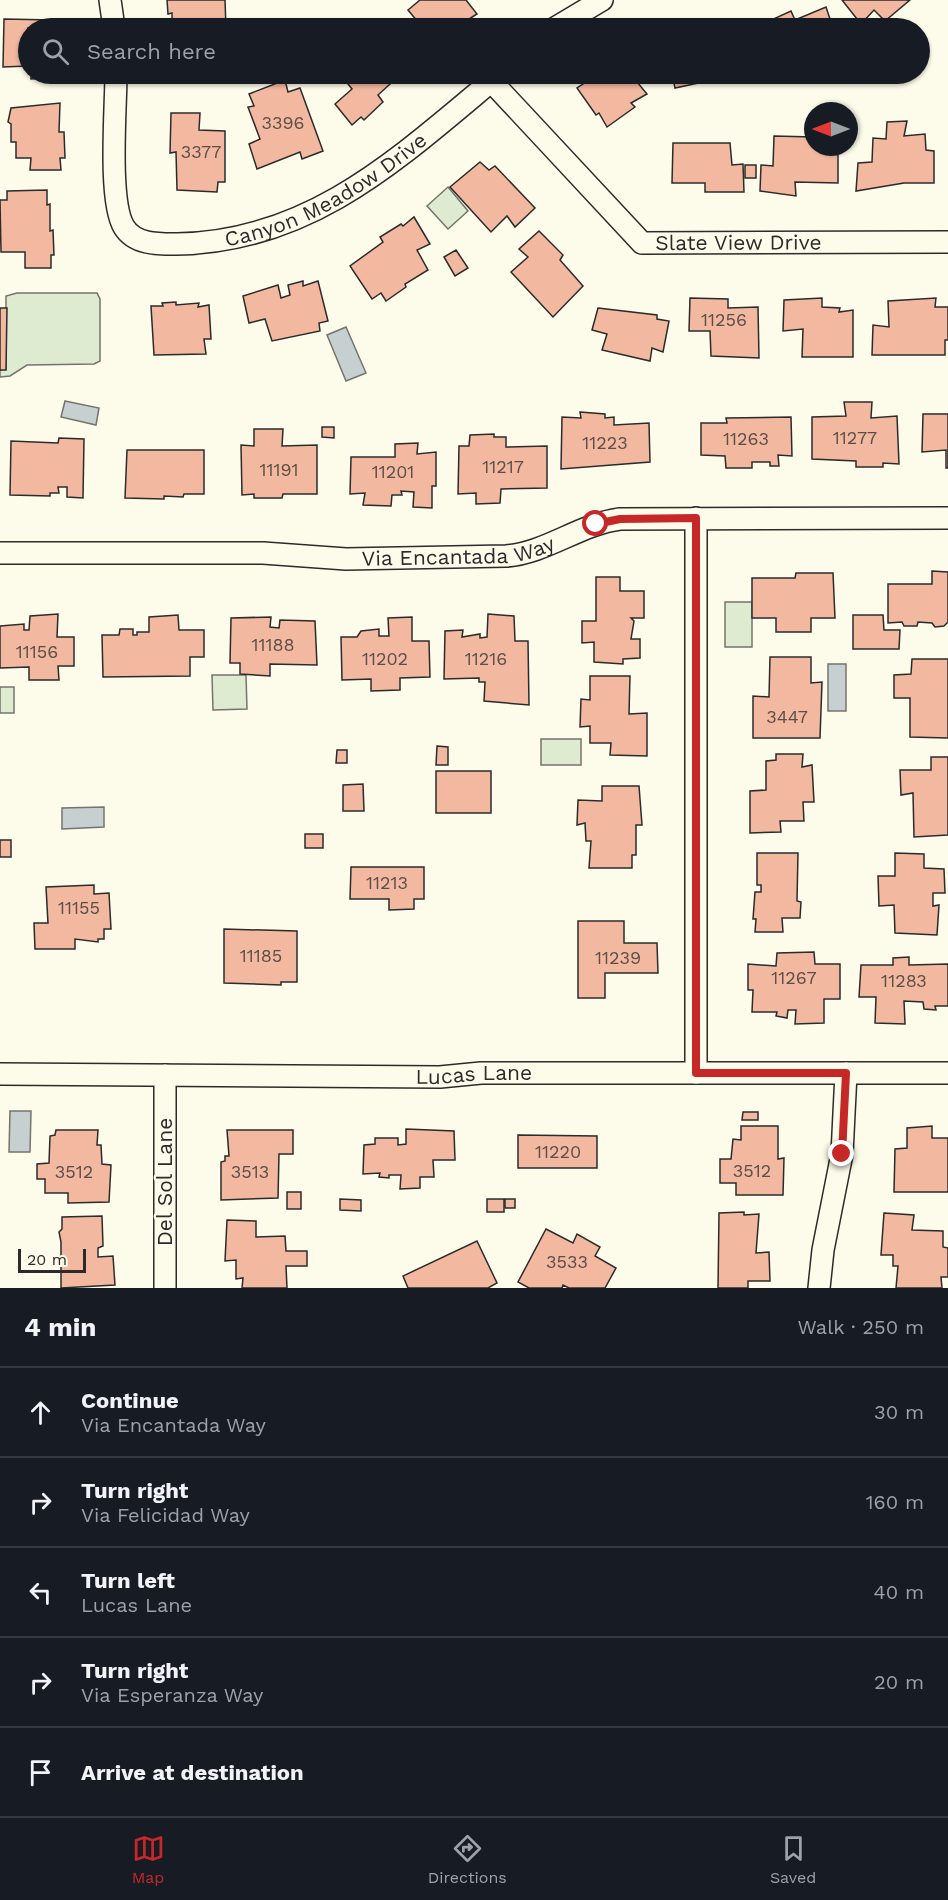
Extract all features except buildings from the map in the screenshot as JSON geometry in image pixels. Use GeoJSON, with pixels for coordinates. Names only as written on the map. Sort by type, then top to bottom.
{"type":"FeatureCollection","features":[{"type":"Feature","properties":{"kind":"street"},"geometry":{"type":"LineString","coordinates":[[110,0],[113,18]]}},
{"type":"Feature","properties":{"kind":"street"},"geometry":{"type":"LineString","coordinates":[[572,18],[602,0]]}},
{"type":"Feature","properties":{"kind":"street","name":"Canyon Meadow Drive"},"geometry":{"type":"LineString","coordinates":[[116,84],[116,199],[119,218],[128,233],[150,243],[195,243],[250,235],[305,216],[363,183],[487,84]]}},
{"type":"Feature","properties":{"kind":"street","name":"Slate View Drive"},"geometry":{"type":"LineString","coordinates":[[502,84],[642,243],[948,242]]}},
{"type":"Feature","properties":{"kind":"street"},"geometry":{"type":"LineString","coordinates":[[696,518],[696,1073]]}},
{"type":"Feature","properties":{"kind":"street","name":"Via Encantada Way"},"geometry":{"type":"LineString","coordinates":[[0,554],[263,553],[346,559],[506,556],[531,551],[608,521],[696,518],[948,518]]}},
{"type":"Feature","properties":{"kind":"street","name":"Lucas Lane"},"geometry":{"type":"LineString","coordinates":[[0,1074],[440,1077],[481,1073],[948,1073]]}},
{"type":"Feature","properties":{"kind":"street"},"geometry":{"type":"LineString","coordinates":[[819,1288],[825,1240],[842,1154],[846,1073]]}},
{"type":"Feature","properties":{"kind":"street","name":"Del Sol Lane"},"geometry":{"type":"LineString","coordinates":[[165,1075],[165,1288]]}},
{"type":"Feature","properties":{"kind":"green space"},"geometry":{"type":"Polygon","coordinates":[[[448,187],[468,211],[448,229],[427,206],[448,187]]]}},
{"type":"Feature","properties":{"kind":"green space"},"geometry":{"type":"Polygon","coordinates":[[[17,293],[97,293],[100,299],[100,361],[94,364],[27,365],[10,376],[0,377],[0,370],[6,369],[6,296],[17,293]]]}},
{"type":"Feature","properties":{"kind":"green space"},"geometry":{"type":"Polygon","coordinates":[[[725,602],[752,602],[752,647],[725,647],[725,602]]]}},
{"type":"Feature","properties":{"kind":"green space"},"geometry":{"type":"Polygon","coordinates":[[[212,675],[246,675],[247,709],[213,710],[212,675]]]}},
{"type":"Feature","properties":{"kind":"green space"},"geometry":{"type":"Polygon","coordinates":[[[0,687],[14,687],[14,713],[0,713],[0,687]]]}},
{"type":"Feature","properties":{"kind":"green space"},"geometry":{"type":"Polygon","coordinates":[[[541,739],[581,739],[581,765],[541,765],[541,739]]]}},
{"type":"Feature","properties":{"kind":"shaded area"},"geometry":{"type":"Polygon","coordinates":[[[346,327],[366,373],[346,381],[327,335],[346,327]]]}},
{"type":"Feature","properties":{"kind":"shaded area"},"geometry":{"type":"Polygon","coordinates":[[[65,401],[99,408],[96,425],[61,417],[65,401]]]}},
{"type":"Feature","properties":{"kind":"shaded area"},"geometry":{"type":"Polygon","coordinates":[[[828,664],[846,664],[846,711],[828,711],[828,664]]]}},
{"type":"Feature","properties":{"kind":"shaded area"},"geometry":{"type":"Polygon","coordinates":[[[104,807],[104,827],[62,829],[62,808],[104,807]]]}},
{"type":"Feature","properties":{"kind":"shaded area"},"geometry":{"type":"Polygon","coordinates":[[[10,1111],[31,1111],[30,1152],[9,1152],[10,1111]]]}},
{"type":"Feature","properties":{"kind":"route"},"geometry":{"type":"LineString","coordinates":[[596,524],[620,519],[696,518],[696,1073],[846,1073],[846,1118],[842,1154]]}}]}
